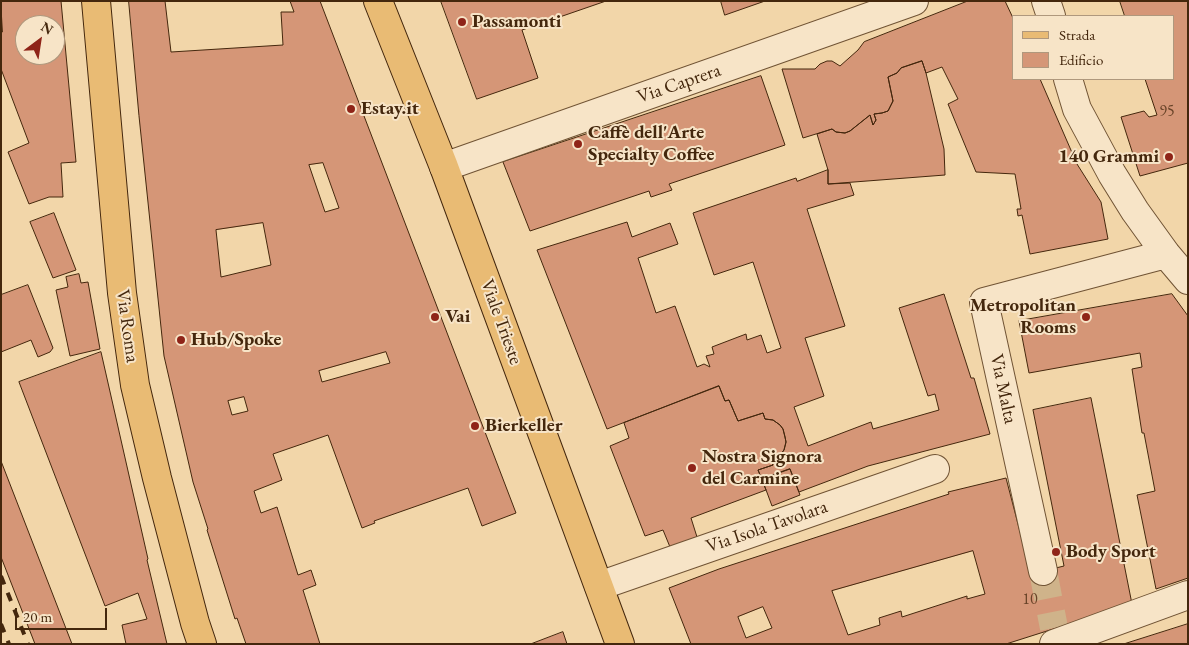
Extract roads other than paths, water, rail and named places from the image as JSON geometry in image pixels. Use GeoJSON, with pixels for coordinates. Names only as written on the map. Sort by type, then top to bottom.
{"type":"FeatureCollection","features":[{"type":"Feature","properties":{"kind":"main road","name":"Via Roma"},"geometry":{"type":"LineString","coordinates":[[96,1],[122,293],[135,385],[156,478],[202,644]]}},
{"type":"Feature","properties":{"kind":"main road","name":"Viale Trieste"},"geometry":{"type":"LineString","coordinates":[[378,1],[444,167],[620,644]]}},
{"type":"Feature","properties":{"kind":"street","name":"Via Caprera"},"geometry":{"type":"LineString","coordinates":[[444,167],[914,1]]}},
{"type":"Feature","properties":{"kind":"street"},"geometry":{"type":"LineString","coordinates":[[1046,1],[1050,15]]}},
{"type":"Feature","properties":{"kind":"street"},"geometry":{"type":"LineString","coordinates":[[1068,80],[1077,109],[1108,166],[1135,211],[1166,254],[1188,280]]}},
{"type":"Feature","properties":{"kind":"street","name":"Via Malta"},"geometry":{"type":"LineString","coordinates":[[1042,571],[984,302],[1166,254]]}},
{"type":"Feature","properties":{"kind":"street","name":"Via Isola Tavolara"},"geometry":{"type":"LineString","coordinates":[[598,586],[935,469]]}},
{"type":"Feature","properties":{"kind":"street"},"geometry":{"type":"LineString","coordinates":[[1055,640],[1188,596]]}},
{"type":"Feature","properties":{"kind":"tunnel"},"geometry":{"type":"LineString","coordinates":[[1043,571],[1054,628]]}},
{"type":"Feature","properties":{"kind":"railway"},"geometry":{"type":"LineString","coordinates":[[1,576],[28,644]]}},
{"type":"Feature","properties":{"kind":"railway"},"geometry":{"type":"LineString","coordinates":[[1,624],[9,644]]}},
{"type":"Feature","properties":{"kind":"place","name":"Passamonti"},"geometry":{"type":"Point","coordinates":[462,22]}},
{"type":"Feature","properties":{"kind":"place","name":"Estay.it"},"geometry":{"type":"Point","coordinates":[351,109]}},
{"type":"Feature","properties":{"kind":"place","name":"Caffè dell'Arte Specialty Coffee"},"geometry":{"type":"Point","coordinates":[578,144]}},
{"type":"Feature","properties":{"kind":"place","name":"140 Grammi"},"geometry":{"type":"Point","coordinates":[1169,157]}},
{"type":"Feature","properties":{"kind":"place","name":"Vai"},"geometry":{"type":"Point","coordinates":[435,317]}},
{"type":"Feature","properties":{"kind":"place","name":"Metropolitan Rooms"},"geometry":{"type":"Point","coordinates":[1086,317]}},
{"type":"Feature","properties":{"kind":"place","name":"Hub/Spoke"},"geometry":{"type":"Point","coordinates":[181,340]}},
{"type":"Feature","properties":{"kind":"place","name":"Bierkeller"},"geometry":{"type":"Point","coordinates":[475,426]}},
{"type":"Feature","properties":{"kind":"place","name":"Nostra Signora del Carmine"},"geometry":{"type":"Point","coordinates":[692,468]}},
{"type":"Feature","properties":{"kind":"place","name":"Body Sport"},"geometry":{"type":"Point","coordinates":[1056,552]}}]}
